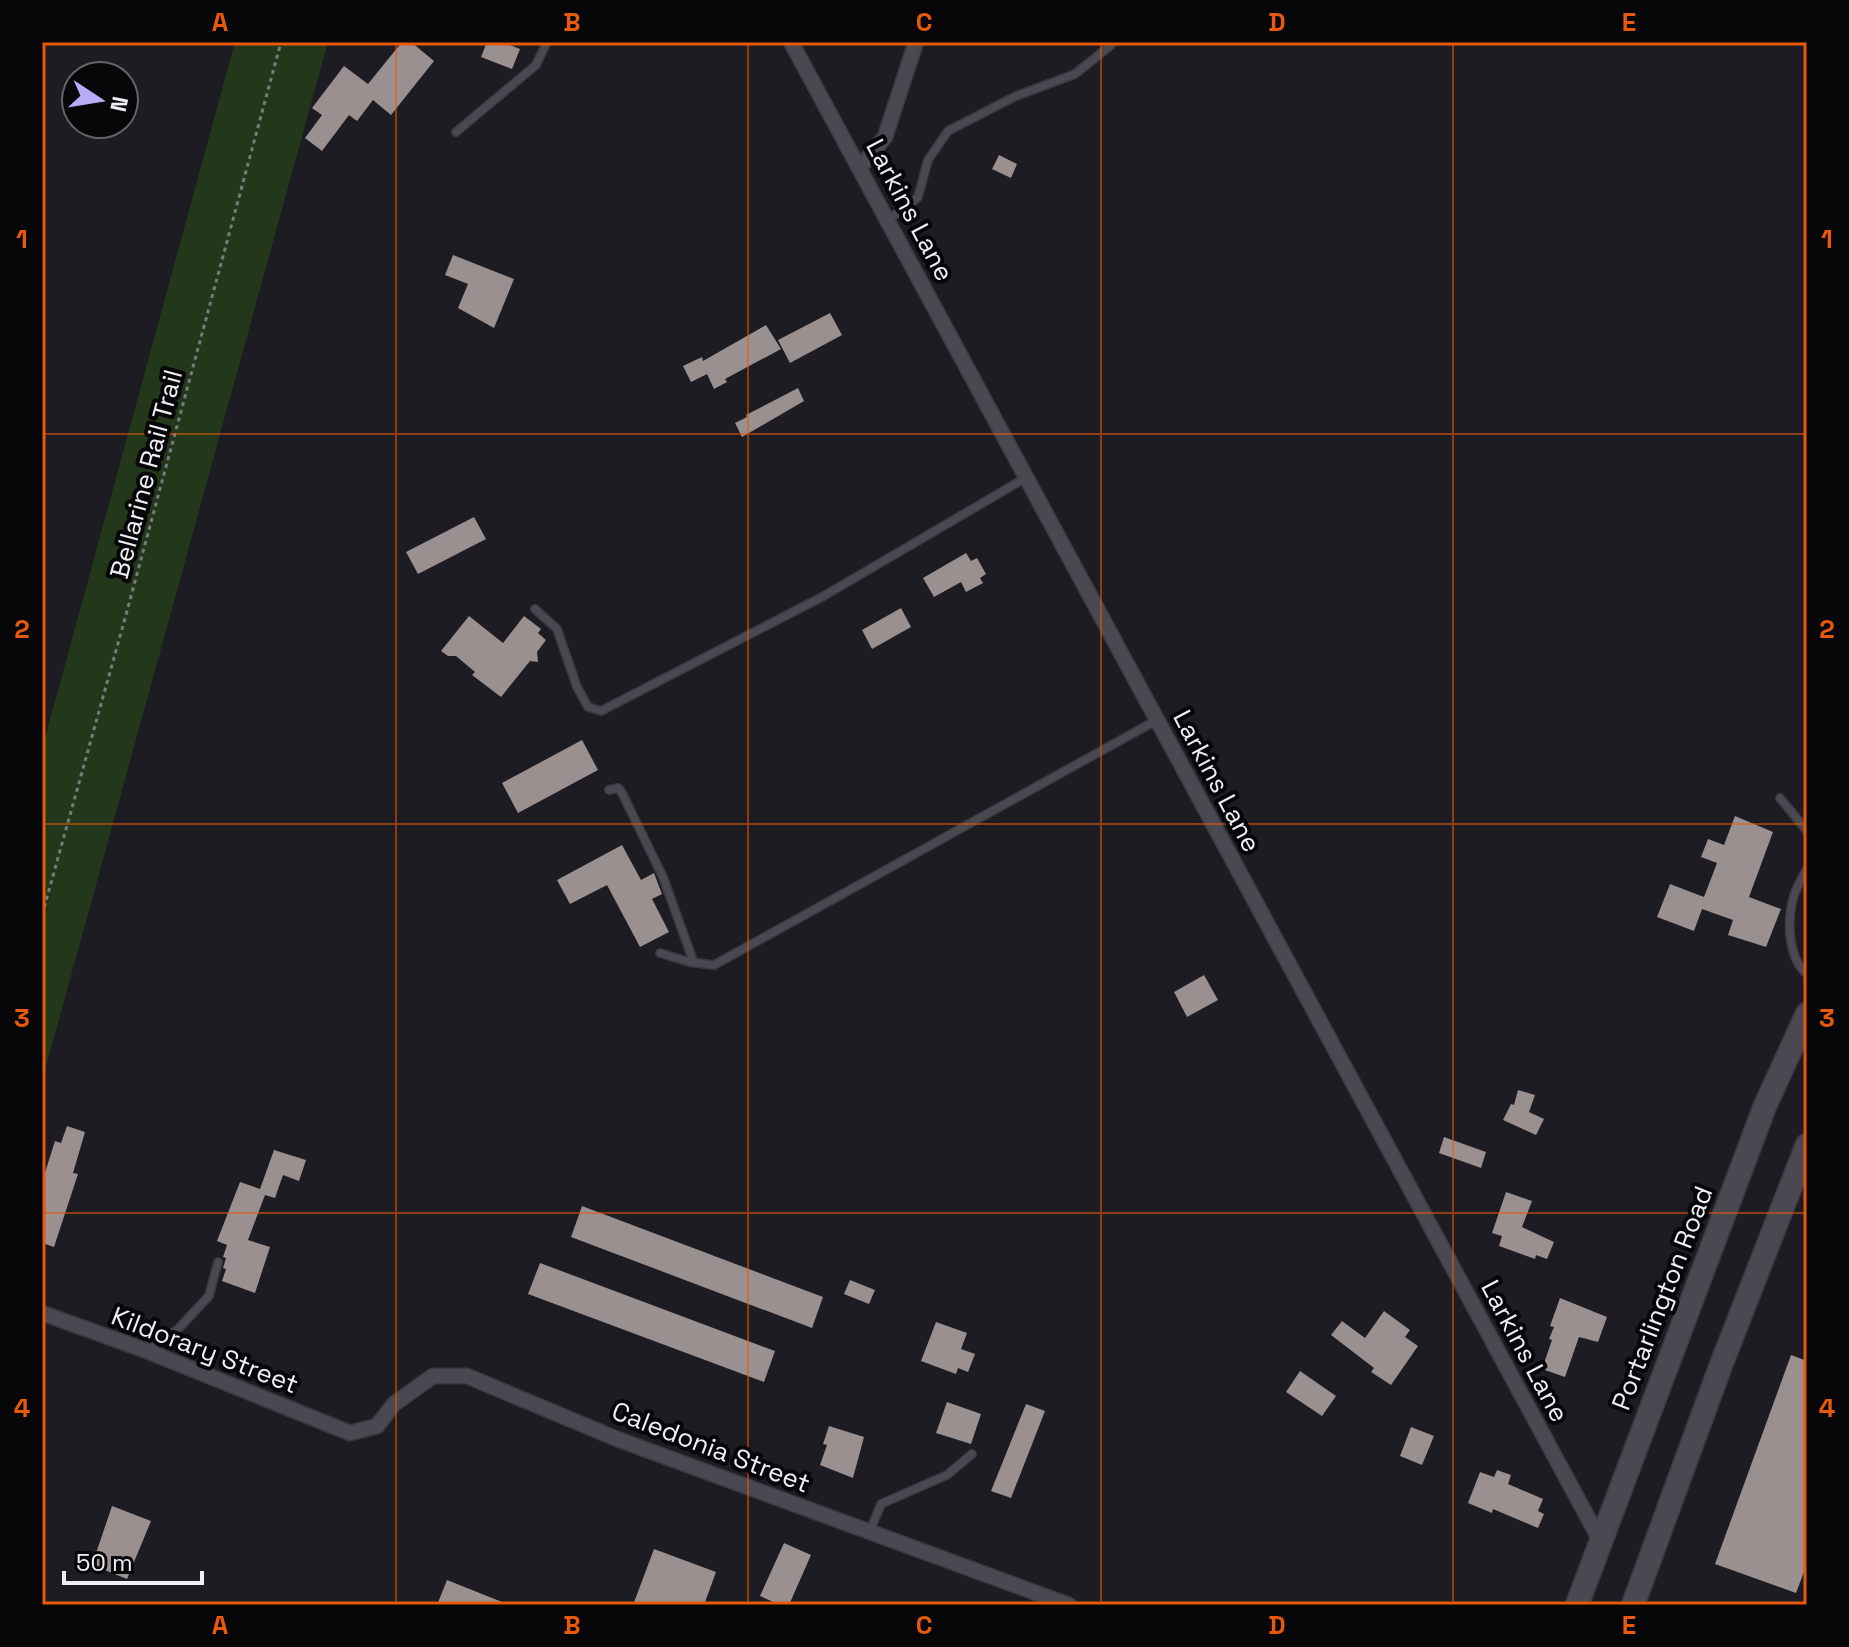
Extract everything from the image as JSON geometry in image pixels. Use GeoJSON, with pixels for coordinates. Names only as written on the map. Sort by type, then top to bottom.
{"type":"FeatureCollection","features":[{"type":"Feature","properties":{"kind":"main road","name":"Portarlington Road"},"geometry":{"type":"LineString","coordinates":[[1577,1605],[1765,1106],[1807,1014]]}},
{"type":"Feature","properties":{"kind":"main road"},"geometry":{"type":"LineString","coordinates":[[1633,1605],[1721,1365],[1807,1145]]}},
{"type":"Feature","properties":{"kind":"street","name":"Larkins Lane"},"geometry":{"type":"LineString","coordinates":[[791,42],[1601,1542]]}},
{"type":"Feature","properties":{"kind":"street"},"geometry":{"type":"LineString","coordinates":[[860,167],[885,137],[916,42]]}},
{"type":"Feature","properties":{"kind":"street","name":"Kildorary Street"},"geometry":{"type":"LineString","coordinates":[[42,1313],[147,1351],[350,1433]]}},
{"type":"Feature","properties":{"kind":"street","name":"Caledonia Street"},"geometry":{"type":"LineString","coordinates":[[350,1433],[377,1426],[394,1404],[433,1376],[467,1376],[617,1439],[1069,1605]]}},
{"type":"Feature","properties":{"kind":"lane"},"geometry":{"type":"LineString","coordinates":[[456,132],[536,65],[547,42]]}},
{"type":"Feature","properties":{"kind":"lane"},"geometry":{"type":"LineString","coordinates":[[888,218],[904,210],[918,197],[928,160],[948,131],[1016,96],[1075,74],[1111,45]]}},
{"type":"Feature","properties":{"kind":"lane"},"geometry":{"type":"LineString","coordinates":[[535,609],[557,629],[577,687],[588,707],[601,711],[822,597],[1027,477]]}},
{"type":"Feature","properties":{"kind":"lane"},"geometry":{"type":"LineString","coordinates":[[660,953],[714,965],[1157,720]]}},
{"type":"Feature","properties":{"kind":"lane"},"geometry":{"type":"LineString","coordinates":[[609,790],[618,788],[621,791],[663,877],[694,963]]}},
{"type":"Feature","properties":{"kind":"lane"},"geometry":{"type":"LineString","coordinates":[[1780,798],[1807,831]]}},
{"type":"Feature","properties":{"kind":"lane"},"geometry":{"type":"LineString","coordinates":[[1807,869],[1793,897],[1790,926],[1794,955],[1807,974]]}},
{"type":"Feature","properties":{"kind":"lane"},"geometry":{"type":"LineString","coordinates":[[147,1351],[178,1329],[209,1296],[218,1262]]}},
{"type":"Feature","properties":{"kind":"lane"},"geometry":{"type":"LineString","coordinates":[[870,1532],[881,1504],[947,1475],[972,1454]]}},
{"type":"Feature","properties":{"kind":"path","name":"Bellarine Rail Trail"},"geometry":{"type":"LineString","coordinates":[[42,915],[281,42]]}},
{"type":"Feature","properties":{"kind":"green space"},"geometry":{"type":"Polygon","coordinates":[[[235,42],[328,42],[42,1081],[42,749],[235,42]]]}},
{"type":"Feature","properties":{"kind":"building"},"geometry":{"type":"Polygon","coordinates":[[[402,42],[411,42],[434,61],[391,115],[373,100],[357,121],[349,115],[322,151],[305,138],[322,115],[312,108],[344,66],[368,84],[402,42]]]}},
{"type":"Feature","properties":{"kind":"building"},"geometry":{"type":"Polygon","coordinates":[[[487,42],[502,42],[520,49],[512,69],[481,57],[487,42]]]}},
{"type":"Feature","properties":{"kind":"building"},"geometry":{"type":"Polygon","coordinates":[[[999,155],[1017,164],[1011,178],[992,169],[999,155]]]}},
{"type":"Feature","properties":{"kind":"building"},"geometry":{"type":"Polygon","coordinates":[[[453,255],[514,279],[494,328],[458,308],[468,284],[445,275],[453,255]]]}},
{"type":"Feature","properties":{"kind":"building"},"geometry":{"type":"Polygon","coordinates":[[[830,313],[842,335],[790,363],[778,340],[830,313]]]}},
{"type":"Feature","properties":{"kind":"building"},"geometry":{"type":"Polygon","coordinates":[[[766,325],[781,349],[725,379],[727,382],[714,389],[707,374],[691,382],[683,366],[702,357],[703,361],[766,325]]]}},
{"type":"Feature","properties":{"kind":"building"},"geometry":{"type":"Polygon","coordinates":[[[798,388],[804,401],[742,437],[735,423],[798,388]]]}},
{"type":"Feature","properties":{"kind":"building"},"geometry":{"type":"Polygon","coordinates":[[[474,517],[486,539],[418,574],[406,552],[474,517]]]}},
{"type":"Feature","properties":{"kind":"building"},"geometry":{"type":"Polygon","coordinates":[[[966,553],[971,561],[977,558],[986,574],[980,578],[983,583],[966,592],[961,582],[934,597],[923,578],[966,553]]]}},
{"type":"Feature","properties":{"kind":"building"},"geometry":{"type":"Polygon","coordinates":[[[901,608],[911,627],[872,649],[862,630],[901,608]]]}},
{"type":"Feature","properties":{"kind":"building"},"geometry":{"type":"Polygon","coordinates":[[[469,616],[503,643],[524,616],[541,629],[538,633],[546,640],[537,652],[538,662],[530,661],[501,697],[472,675],[475,672],[456,656],[448,656],[441,651],[469,616]]]}},
{"type":"Feature","properties":{"kind":"building"},"geometry":{"type":"Polygon","coordinates":[[[582,740],[598,770],[518,813],[502,783],[582,740]]]}},
{"type":"Feature","properties":{"kind":"building"},"geometry":{"type":"Polygon","coordinates":[[[1735,816],[1773,832],[1749,897],[1781,909],[1766,947],[1728,935],[1733,920],[1702,909],[1694,931],[1657,917],[1670,884],[1704,897],[1717,863],[1701,857],[1708,839],[1724,845],[1735,816]]]}},
{"type":"Feature","properties":{"kind":"building"},"geometry":{"type":"Polygon","coordinates":[[[622,845],[641,880],[654,873],[662,894],[652,899],[669,932],[640,947],[607,885],[570,904],[557,880],[622,845]]]}},
{"type":"Feature","properties":{"kind":"building"},"geometry":{"type":"Polygon","coordinates":[[[1204,975],[1218,1000],[1187,1017],[1174,992],[1204,975]]]}},
{"type":"Feature","properties":{"kind":"building"},"geometry":{"type":"Polygon","coordinates":[[[1518,1090],[1535,1095],[1529,1112],[1544,1119],[1536,1135],[1503,1120],[1511,1104],[1514,1105],[1518,1090]]]}},
{"type":"Feature","properties":{"kind":"building"},"geometry":{"type":"Polygon","coordinates":[[[67,1126],[85,1132],[73,1173],[78,1174],[54,1247],[42,1243],[42,1182],[55,1141],[61,1143],[67,1126]]]}},
{"type":"Feature","properties":{"kind":"building"},"geometry":{"type":"Polygon","coordinates":[[[1444,1137],[1486,1152],[1481,1168],[1439,1153],[1444,1137]]]}},
{"type":"Feature","properties":{"kind":"building"},"geometry":{"type":"Polygon","coordinates":[[[274,1150],[306,1160],[299,1181],[283,1175],[275,1198],[265,1195],[248,1240],[270,1247],[255,1293],[222,1281],[227,1245],[217,1241],[240,1182],[260,1189],[274,1150]]]}},
{"type":"Feature","properties":{"kind":"building"},"geometry":{"type":"Polygon","coordinates":[[[1506,1192],[1532,1201],[1522,1227],[1554,1242],[1547,1259],[1536,1255],[1535,1259],[1499,1246],[1502,1236],[1492,1233],[1506,1192]]]}},
{"type":"Feature","properties":{"kind":"building"},"geometry":{"type":"Polygon","coordinates":[[[582,1206],[823,1297],[812,1328],[571,1237],[582,1206]]]}},
{"type":"Feature","properties":{"kind":"building"},"geometry":{"type":"Polygon","coordinates":[[[540,1263],[775,1351],[764,1382],[528,1294],[540,1263]]]}},
{"type":"Feature","properties":{"kind":"building"},"geometry":{"type":"Polygon","coordinates":[[[850,1280],[875,1290],[869,1304],[844,1294],[850,1280]]]}},
{"type":"Feature","properties":{"kind":"building"},"geometry":{"type":"Polygon","coordinates":[[[1560,1298],[1607,1317],[1598,1342],[1579,1337],[1565,1377],[1542,1369],[1552,1340],[1549,1339],[1554,1327],[1550,1326],[1560,1298]]]}},
{"type":"Feature","properties":{"kind":"building"},"geometry":{"type":"Polygon","coordinates":[[[1384,1311],[1410,1330],[1405,1337],[1418,1346],[1391,1385],[1371,1372],[1374,1368],[1331,1335],[1342,1321],[1365,1338],[1384,1311]]]}},
{"type":"Feature","properties":{"kind":"building"},"geometry":{"type":"Polygon","coordinates":[[[936,1322],[967,1333],[961,1349],[975,1354],[968,1372],[958,1368],[956,1374],[921,1361],[936,1322]]]}},
{"type":"Feature","properties":{"kind":"building"},"geometry":{"type":"Polygon","coordinates":[[[1791,1355],[1807,1361],[1807,1564],[1796,1593],[1715,1564],[1791,1355]]]}},
{"type":"Feature","properties":{"kind":"building"},"geometry":{"type":"Polygon","coordinates":[[[1300,1371],[1336,1396],[1322,1416],[1286,1392],[1300,1371]]]}},
{"type":"Feature","properties":{"kind":"building"},"geometry":{"type":"Polygon","coordinates":[[[947,1402],[981,1414],[971,1444],[936,1433],[947,1402]]]}},
{"type":"Feature","properties":{"kind":"building"},"geometry":{"type":"Polygon","coordinates":[[[1026,1404],[1045,1411],[1011,1498],[991,1491],[1026,1404]]]}},
{"type":"Feature","properties":{"kind":"building"},"geometry":{"type":"Polygon","coordinates":[[[829,1426],[864,1437],[853,1478],[820,1465],[829,1426]]]}},
{"type":"Feature","properties":{"kind":"building"},"geometry":{"type":"Polygon","coordinates":[[[1411,1427],[1434,1436],[1422,1465],[1400,1456],[1411,1427]]]}},
{"type":"Feature","properties":{"kind":"building"},"geometry":{"type":"Polygon","coordinates":[[[1497,1470],[1511,1475],[1508,1484],[1543,1499],[1538,1511],[1544,1514],[1538,1528],[1493,1509],[1492,1513],[1468,1503],[1480,1472],[1494,1477],[1497,1470]]]}},
{"type":"Feature","properties":{"kind":"building"},"geometry":{"type":"Polygon","coordinates":[[[112,1506],[151,1521],[127,1579],[92,1565],[112,1506]]]}},
{"type":"Feature","properties":{"kind":"building"},"geometry":{"type":"Polygon","coordinates":[[[784,1543],[811,1555],[789,1605],[780,1605],[760,1596],[784,1543]]]}},
{"type":"Feature","properties":{"kind":"building"},"geometry":{"type":"Polygon","coordinates":[[[654,1549],[716,1572],[704,1605],[633,1605],[654,1549]]]}},
{"type":"Feature","properties":{"kind":"building"},"geometry":{"type":"Polygon","coordinates":[[[447,1580],[507,1604],[507,1605],[437,1605],[447,1580]]]}}]}
